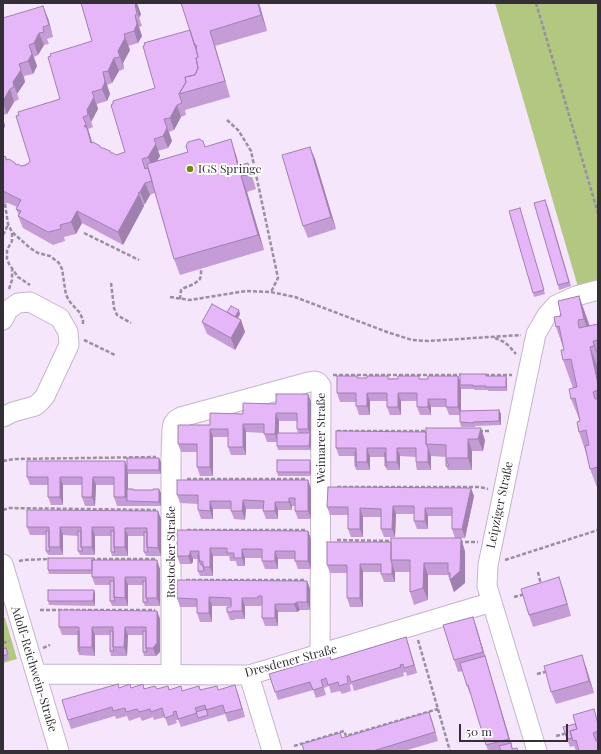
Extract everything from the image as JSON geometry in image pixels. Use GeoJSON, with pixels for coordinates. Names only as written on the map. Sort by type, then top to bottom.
{"type":"FeatureCollection","features":[{"type":"Feature","properties":{"kind":"street","name":"Leipziger Straße"},"geometry":{"type":"LineString","coordinates":[[537,751],[487,586],[488,565],[536,334],[547,315],[556,305],[576,296],[598,290]]}},
{"type":"Feature","properties":{"kind":"street"},"geometry":{"type":"LineString","coordinates":[[3,320],[8,310],[18,303],[30,302],[60,318],[75,330],[45,396],[35,406],[13,412],[3,417]]}},
{"type":"Feature","properties":{"kind":"street","name":"Weimarer Straße"},"geometry":{"type":"LineString","coordinates":[[172,430],[173,424],[181,416],[309,382],[318,382],[321,386],[320,654]]}},
{"type":"Feature","properties":{"kind":"street","name":"Rostocker Straße"},"geometry":{"type":"LineString","coordinates":[[171,674],[172,430]]}},
{"type":"Feature","properties":{"kind":"street","name":"Adolf-Reichwein-Straße"},"geometry":{"type":"LineString","coordinates":[[3,564],[59,751]]}},
{"type":"Feature","properties":{"kind":"street","name":"Dresdener Straße"},"geometry":{"type":"LineString","coordinates":[[36,674],[249,675],[492,602]]}},
{"type":"Feature","properties":{"kind":"street"},"geometry":{"type":"LineString","coordinates":[[249,675],[272,751]]}},
{"type":"Feature","properties":{"kind":"path"},"geometry":{"type":"LineString","coordinates":[[536,3],[598,213]]}},
{"type":"Feature","properties":{"kind":"path"},"geometry":{"type":"LineString","coordinates":[[227,120],[238,130],[251,151],[278,278],[271,292]]}},
{"type":"Feature","properties":{"kind":"path"},"geometry":{"type":"LineString","coordinates":[[5,204],[8,224],[12,232],[30,248],[38,253],[50,256],[59,263],[62,269],[66,295],[80,313],[83,320],[75,330],[115,354]]}},
{"type":"Feature","properties":{"kind":"path"},"geometry":{"type":"LineString","coordinates":[[3,235],[8,224]]}},
{"type":"Feature","properties":{"kind":"path"},"geometry":{"type":"LineString","coordinates":[[12,232],[12,241],[6,255],[7,259],[11,268],[18,277],[35,287]]}},
{"type":"Feature","properties":{"kind":"path"},"geometry":{"type":"LineString","coordinates":[[84,232],[139,260]]}},
{"type":"Feature","properties":{"kind":"path"},"geometry":{"type":"LineString","coordinates":[[6,292],[10,286],[12,273],[11,268]]}},
{"type":"Feature","properties":{"kind":"path"},"geometry":{"type":"LineString","coordinates":[[180,299],[181,290],[194,284],[200,279],[201,269]]}},
{"type":"Feature","properties":{"kind":"path"},"geometry":{"type":"LineString","coordinates":[[111,283],[116,315],[130,323]]}},
{"type":"Feature","properties":{"kind":"path"},"geometry":{"type":"LineString","coordinates":[[170,297],[190,300],[246,291],[271,292],[295,297],[412,340],[428,341],[536,334]]}},
{"type":"Feature","properties":{"kind":"path"},"geometry":{"type":"LineString","coordinates":[[63,299],[70,302]]}},
{"type":"Feature","properties":{"kind":"path"},"geometry":{"type":"LineString","coordinates":[[492,337],[509,346],[517,355],[518,359]]}},
{"type":"Feature","properties":{"kind":"path"},"geometry":{"type":"LineString","coordinates":[[318,382],[327,375],[469,375]]}},
{"type":"Feature","properties":{"kind":"path"},"geometry":{"type":"LineString","coordinates":[[485,375],[516,375]]}},
{"type":"Feature","properties":{"kind":"path"},"geometry":{"type":"LineString","coordinates":[[478,431],[491,430]]}},
{"type":"Feature","properties":{"kind":"path"},"geometry":{"type":"LineString","coordinates":[[337,431],[431,431]]}},
{"type":"Feature","properties":{"kind":"path"},"geometry":{"type":"LineString","coordinates":[[3,461],[14,459],[164,457]]}},
{"type":"Feature","properties":{"kind":"path"},"geometry":{"type":"LineString","coordinates":[[186,479],[313,479]]}},
{"type":"Feature","properties":{"kind":"path"},"geometry":{"type":"LineString","coordinates":[[336,487],[480,487]]}},
{"type":"Feature","properties":{"kind":"path"},"geometry":{"type":"LineString","coordinates":[[3,510],[9,508],[163,510]]}},
{"type":"Feature","properties":{"kind":"path"},"geometry":{"type":"LineString","coordinates":[[186,530],[313,530]]}},
{"type":"Feature","properties":{"kind":"path"},"geometry":{"type":"LineString","coordinates":[[503,560],[598,530]]}},
{"type":"Feature","properties":{"kind":"path"},"geometry":{"type":"LineString","coordinates":[[336,540],[397,541]]}},
{"type":"Feature","properties":{"kind":"path"},"geometry":{"type":"LineString","coordinates":[[458,542],[481,542]]}},
{"type":"Feature","properties":{"kind":"path"},"geometry":{"type":"LineString","coordinates":[[86,559],[163,559]]}},
{"type":"Feature","properties":{"kind":"path"},"geometry":{"type":"LineString","coordinates":[[3,564],[24,560],[55,560]]}},
{"type":"Feature","properties":{"kind":"path"},"geometry":{"type":"LineString","coordinates":[[538,572],[542,589]]}},
{"type":"Feature","properties":{"kind":"path"},"geometry":{"type":"LineString","coordinates":[[186,580],[305,580]]}},
{"type":"Feature","properties":{"kind":"path"},"geometry":{"type":"LineString","coordinates":[[514,597],[528,593]]}},
{"type":"Feature","properties":{"kind":"path"},"geometry":{"type":"LineString","coordinates":[[40,610],[162,610]]}},
{"type":"Feature","properties":{"kind":"path"},"geometry":{"type":"LineString","coordinates":[[414,626],[450,751]]}},
{"type":"Feature","properties":{"kind":"path"},"geometry":{"type":"LineString","coordinates":[[537,674],[552,670]]}},
{"type":"Feature","properties":{"kind":"path"},"geometry":{"type":"LineString","coordinates":[[294,746],[344,731],[346,736],[438,709]]}},
{"type":"Feature","properties":{"kind":"path"},"geometry":{"type":"LineString","coordinates":[[556,736],[571,732]]}},
{"type":"Feature","properties":{"kind":"green space"},"geometry":{"type":"Polygon","coordinates":[[[495,3],[598,3],[598,281],[578,287],[495,3]]]}},
{"type":"Feature","properties":{"kind":"green space"},"geometry":{"type":"Polygon","coordinates":[[[3,618],[5,618],[17,659],[3,663],[3,618]]]}},
{"type":"Feature","properties":{"kind":"building"},"geometry":{"type":"Polygon","coordinates":[[[81,3],[136,3],[137,14],[135,15],[137,24],[134,31],[124,34],[125,38],[118,51],[120,57],[114,58],[108,71],[103,72],[105,82],[102,89],[92,92],[94,97],[87,110],[88,115],[83,117],[86,124],[84,126],[87,128],[91,143],[93,142],[111,153],[116,155],[125,152],[111,105],[113,104],[113,101],[155,88],[143,46],[145,45],[144,43],[190,30],[198,57],[196,58],[198,68],[195,75],[185,77],[186,82],[179,94],[182,103],[177,105],[170,118],[164,119],[167,128],[163,136],[154,139],[156,144],[148,157],[142,159],[145,169],[148,168],[152,181],[145,183],[138,193],[139,194],[118,232],[77,211],[71,222],[60,225],[61,229],[48,232],[18,216],[21,211],[16,209],[21,200],[3,191],[3,156],[6,157],[6,160],[9,159],[16,165],[18,164],[21,166],[28,164],[30,161],[16,116],[19,115],[18,112],[60,99],[48,57],[51,56],[50,54],[92,41],[81,3]]]}},
{"type":"Feature","properties":{"kind":"building"},"geometry":{"type":"Polygon","coordinates":[[[181,3],[258,3],[261,15],[210,31],[225,81],[179,94],[186,82],[185,77],[195,75],[198,68],[196,58],[198,57],[196,49],[197,46],[194,43],[181,3]]]}},
{"type":"Feature","properties":{"kind":"building"},"geometry":{"type":"Polygon","coordinates":[[[43,6],[49,25],[43,27],[44,32],[39,33],[34,43],[29,45],[32,54],[28,61],[19,64],[21,70],[13,82],[14,87],[10,89],[3,101],[3,18],[43,6]]]}},
{"type":"Feature","properties":{"kind":"building"},"geometry":{"type":"Polygon","coordinates":[[[199,139],[203,141],[205,147],[231,139],[238,166],[248,163],[251,174],[241,176],[258,235],[174,259],[147,164],[188,152],[186,146],[188,142],[199,139]]]}},
{"type":"Feature","properties":{"kind":"building"},"geometry":{"type":"Polygon","coordinates":[[[310,147],[331,217],[303,226],[282,155],[310,147]]]}},
{"type":"Feature","properties":{"kind":"building"},"geometry":{"type":"Polygon","coordinates":[[[545,200],[569,282],[558,285],[534,203],[545,200]]]}},
{"type":"Feature","properties":{"kind":"building"},"geometry":{"type":"Polygon","coordinates":[[[520,208],[544,290],[533,293],[509,211],[520,208]]]}},
{"type":"Feature","properties":{"kind":"building"},"geometry":{"type":"Polygon","coordinates":[[[579,296],[584,319],[578,320],[579,328],[598,324],[598,340],[593,341],[594,346],[590,347],[598,384],[598,390],[593,392],[595,399],[598,399],[598,467],[590,469],[585,446],[589,445],[586,430],[579,432],[577,422],[580,421],[575,398],[571,399],[569,389],[577,387],[571,359],[563,360],[561,350],[564,350],[559,326],[556,327],[554,317],[561,316],[558,301],[579,296]]]}},
{"type":"Feature","properties":{"kind":"building"},"geometry":{"type":"Polygon","coordinates":[[[212,304],[241,320],[231,338],[202,322],[212,304]]]}},
{"type":"Feature","properties":{"kind":"building"},"geometry":{"type":"Polygon","coordinates":[[[231,306],[239,310],[235,317],[227,312],[231,306]]]}},
{"type":"Feature","properties":{"kind":"building"},"geometry":{"type":"Polygon","coordinates":[[[460,374],[506,376],[506,387],[460,385],[460,374]]]}},
{"type":"Feature","properties":{"kind":"building"},"geometry":{"type":"Polygon","coordinates":[[[337,376],[357,376],[357,378],[367,378],[367,376],[388,376],[388,379],[398,379],[398,376],[419,376],[419,379],[428,379],[428,376],[458,376],[458,407],[446,407],[446,399],[428,399],[428,407],[417,407],[417,393],[398,393],[398,407],[387,407],[387,393],[367,393],[367,406],[356,406],[356,393],[337,393],[337,376]]]}},
{"type":"Feature","properties":{"kind":"building"},"geometry":{"type":"Polygon","coordinates":[[[276,394],[308,394],[308,429],[297,429],[297,413],[276,413],[275,434],[264,434],[264,424],[243,424],[243,447],[228,447],[228,429],[210,429],[210,467],[197,467],[197,444],[178,444],[178,425],[210,425],[210,413],[243,414],[243,403],[276,404],[276,394]]]}},
{"type":"Feature","properties":{"kind":"building"},"geometry":{"type":"Polygon","coordinates":[[[499,410],[499,421],[473,423],[460,422],[460,411],[499,410]]]}},
{"type":"Feature","properties":{"kind":"building"},"geometry":{"type":"Polygon","coordinates":[[[426,428],[481,428],[478,439],[468,439],[468,458],[446,458],[446,445],[426,444],[426,428]]]}},
{"type":"Feature","properties":{"kind":"building"},"geometry":{"type":"Polygon","coordinates":[[[336,431],[426,432],[428,462],[416,462],[416,448],[397,448],[397,462],[386,462],[386,448],[367,448],[367,462],[356,462],[356,448],[336,448],[336,431]]]}},
{"type":"Feature","properties":{"kind":"building"},"geometry":{"type":"Polygon","coordinates":[[[277,433],[310,433],[309,446],[277,446],[277,433]]]}},
{"type":"Feature","properties":{"kind":"building"},"geometry":{"type":"Polygon","coordinates":[[[356,452],[357,466],[355,466],[356,452]]]}},
{"type":"Feature","properties":{"kind":"building"},"geometry":{"type":"Polygon","coordinates":[[[385,453],[386,462],[387,466],[385,466],[385,453]]]}},
{"type":"Feature","properties":{"kind":"building"},"geometry":{"type":"Polygon","coordinates":[[[127,458],[159,458],[159,470],[127,470],[127,458]]]}},
{"type":"Feature","properties":{"kind":"building"},"geometry":{"type":"Polygon","coordinates":[[[446,459],[449,466],[446,466],[446,459]]]}},
{"type":"Feature","properties":{"kind":"building"},"geometry":{"type":"Polygon","coordinates":[[[277,460],[310,460],[310,472],[277,472],[277,460]]]}},
{"type":"Feature","properties":{"kind":"building"},"geometry":{"type":"Polygon","coordinates":[[[27,461],[125,461],[125,497],[114,497],[114,477],[93,477],[92,497],[82,497],[82,477],[60,477],[60,497],[48,497],[48,477],[27,477],[27,461]]]}},
{"type":"Feature","properties":{"kind":"building"},"geometry":{"type":"Polygon","coordinates":[[[177,480],[308,480],[308,511],[295,511],[295,498],[289,498],[289,502],[275,502],[275,511],[263,511],[264,501],[243,500],[242,511],[231,511],[231,501],[210,501],[210,511],[198,510],[198,495],[177,495],[177,480]]]}},
{"type":"Feature","properties":{"kind":"building"},"geometry":{"type":"Polygon","coordinates":[[[328,487],[471,488],[462,529],[452,529],[452,508],[425,508],[425,521],[414,521],[414,506],[393,506],[392,529],[381,529],[381,509],[360,508],[360,529],[348,529],[348,507],[327,507],[328,487]]]}},
{"type":"Feature","properties":{"kind":"building"},"geometry":{"type":"Polygon","coordinates":[[[127,489],[159,489],[159,502],[127,501],[127,489]]]}},
{"type":"Feature","properties":{"kind":"building"},"geometry":{"type":"Polygon","coordinates":[[[27,510],[158,511],[158,548],[147,547],[147,528],[125,528],[125,547],[114,547],[114,527],[92,527],[92,547],[81,547],[81,527],[60,527],[60,547],[49,547],[49,527],[27,527],[27,510]]]}},
{"type":"Feature","properties":{"kind":"building"},"geometry":{"type":"Polygon","coordinates":[[[177,530],[308,531],[308,561],[295,561],[295,551],[275,551],[275,561],[262,561],[262,549],[242,549],[242,558],[234,558],[234,553],[227,553],[227,548],[210,548],[210,567],[203,567],[203,562],[199,561],[199,551],[190,551],[188,556],[177,556],[177,530]]]}},
{"type":"Feature","properties":{"kind":"building"},"geometry":{"type":"Polygon","coordinates":[[[46,531],[49,531],[50,551],[46,551],[46,531]]]}},
{"type":"Feature","properties":{"kind":"building"},"geometry":{"type":"Polygon","coordinates":[[[78,531],[81,531],[81,547],[83,551],[78,551],[78,531]]]}},
{"type":"Feature","properties":{"kind":"building"},"geometry":{"type":"Polygon","coordinates":[[[111,531],[114,531],[115,552],[111,552],[111,531]]]}},
{"type":"Feature","properties":{"kind":"building"},"geometry":{"type":"Polygon","coordinates":[[[144,532],[147,532],[148,552],[144,552],[144,532]]]}},
{"type":"Feature","properties":{"kind":"building"},"geometry":{"type":"Polygon","coordinates":[[[391,538],[461,538],[460,571],[450,580],[448,563],[424,563],[423,588],[410,592],[410,560],[391,560],[391,538]]]}},
{"type":"Feature","properties":{"kind":"building"},"geometry":{"type":"Polygon","coordinates":[[[327,542],[391,542],[392,574],[381,574],[381,564],[360,564],[360,598],[347,598],[347,565],[327,565],[327,542]]]}},
{"type":"Feature","properties":{"kind":"building"},"geometry":{"type":"Polygon","coordinates":[[[198,555],[201,565],[203,565],[204,571],[198,571],[198,555]]]}},
{"type":"Feature","properties":{"kind":"building"},"geometry":{"type":"Polygon","coordinates":[[[48,558],[94,558],[94,560],[92,560],[92,570],[48,570],[48,558]]]}},
{"type":"Feature","properties":{"kind":"building"},"geometry":{"type":"Polygon","coordinates":[[[92,560],[157,560],[157,598],[146,598],[146,577],[125,577],[125,598],[114,597],[114,577],[92,577],[92,560]]]}},
{"type":"Feature","properties":{"kind":"building"},"geometry":{"type":"Polygon","coordinates":[[[559,577],[567,604],[529,615],[521,589],[559,577]]]}},
{"type":"Feature","properties":{"kind":"building"},"geometry":{"type":"Polygon","coordinates":[[[177,580],[307,581],[307,602],[275,604],[275,618],[262,618],[262,596],[258,596],[258,598],[242,598],[242,611],[232,612],[227,612],[227,607],[231,607],[231,598],[209,597],[209,613],[197,613],[197,599],[177,598],[177,580]]]}},
{"type":"Feature","properties":{"kind":"building"},"geometry":{"type":"Polygon","coordinates":[[[110,581],[114,581],[115,601],[110,601],[110,581]]]}},
{"type":"Feature","properties":{"kind":"building"},"geometry":{"type":"Polygon","coordinates":[[[143,581],[146,581],[146,598],[148,602],[143,602],[143,581]]]}},
{"type":"Feature","properties":{"kind":"building"},"geometry":{"type":"Polygon","coordinates":[[[48,590],[94,590],[93,601],[48,601],[48,590]]]}},
{"type":"Feature","properties":{"kind":"building"},"geometry":{"type":"Polygon","coordinates":[[[59,610],[157,611],[157,643],[153,648],[146,648],[146,627],[125,627],[124,647],[113,647],[113,627],[92,627],[92,647],[79,647],[79,627],[59,627],[59,610]]]}},
{"type":"Feature","properties":{"kind":"building"},"geometry":{"type":"Polygon","coordinates":[[[473,617],[483,652],[454,660],[443,625],[473,617]]]}},
{"type":"Feature","properties":{"kind":"building"},"geometry":{"type":"Polygon","coordinates":[[[79,631],[80,651],[78,651],[79,631]]]}},
{"type":"Feature","properties":{"kind":"building"},"geometry":{"type":"Polygon","coordinates":[[[110,631],[113,631],[114,651],[110,651],[110,631]]]}},
{"type":"Feature","properties":{"kind":"building"},"geometry":{"type":"Polygon","coordinates":[[[143,631],[146,631],[147,652],[143,652],[143,631]]]}},
{"type":"Feature","properties":{"kind":"building"},"geometry":{"type":"Polygon","coordinates":[[[406,637],[414,665],[404,668],[403,664],[400,665],[401,667],[351,682],[349,676],[347,676],[348,683],[339,686],[338,682],[328,685],[326,678],[321,680],[323,687],[313,690],[310,682],[275,692],[269,674],[330,656],[331,660],[406,637]]]}},
{"type":"Feature","properties":{"kind":"building"},"geometry":{"type":"Polygon","coordinates":[[[6,648],[8,654],[3,656],[3,649],[6,648]]]}},
{"type":"Feature","properties":{"kind":"building"},"geometry":{"type":"Polygon","coordinates":[[[582,655],[589,681],[551,692],[544,666],[582,655]]]}},
{"type":"Feature","properties":{"kind":"building"},"geometry":{"type":"Polygon","coordinates":[[[485,656],[509,739],[486,745],[460,663],[485,656]]]}},
{"type":"Feature","properties":{"kind":"building"},"geometry":{"type":"Polygon","coordinates":[[[118,684],[119,688],[130,684],[131,688],[143,684],[144,689],[155,686],[157,689],[168,686],[169,690],[181,686],[182,691],[199,686],[200,690],[217,686],[218,690],[235,685],[242,709],[225,713],[223,705],[206,710],[205,705],[195,708],[197,713],[178,719],[176,711],[173,712],[174,715],[165,718],[162,708],[151,712],[150,709],[139,712],[137,709],[126,712],[125,708],[113,711],[112,707],[68,720],[62,700],[118,684]]]}},
{"type":"Feature","properties":{"kind":"building"},"geometry":{"type":"Polygon","coordinates":[[[206,709],[208,715],[198,718],[196,712],[206,709]]]}},
{"type":"Feature","properties":{"kind":"building"},"geometry":{"type":"Polygon","coordinates":[[[594,709],[598,724],[598,731],[593,733],[596,741],[598,741],[598,751],[579,751],[576,740],[573,741],[570,731],[577,729],[573,715],[594,709]]]}},
{"type":"Feature","properties":{"kind":"building"},"geometry":{"type":"Polygon","coordinates":[[[429,712],[435,732],[373,751],[304,751],[302,744],[340,733],[342,738],[429,712]]]}},
{"type":"Feature","properties":{"kind":"building"},"geometry":{"type":"Polygon","coordinates":[[[575,724],[577,729],[570,731],[572,738],[567,739],[563,727],[575,724]]]}},
{"type":"Feature","properties":{"kind":"building"},"geometry":{"type":"Polygon","coordinates":[[[511,743],[512,749],[517,748],[518,751],[501,751],[499,746],[511,743]]]}},
{"type":"Feature","properties":{"kind":"place","name":"IGS Springe"},"geometry":{"type":"Point","coordinates":[190,169]}}]}
